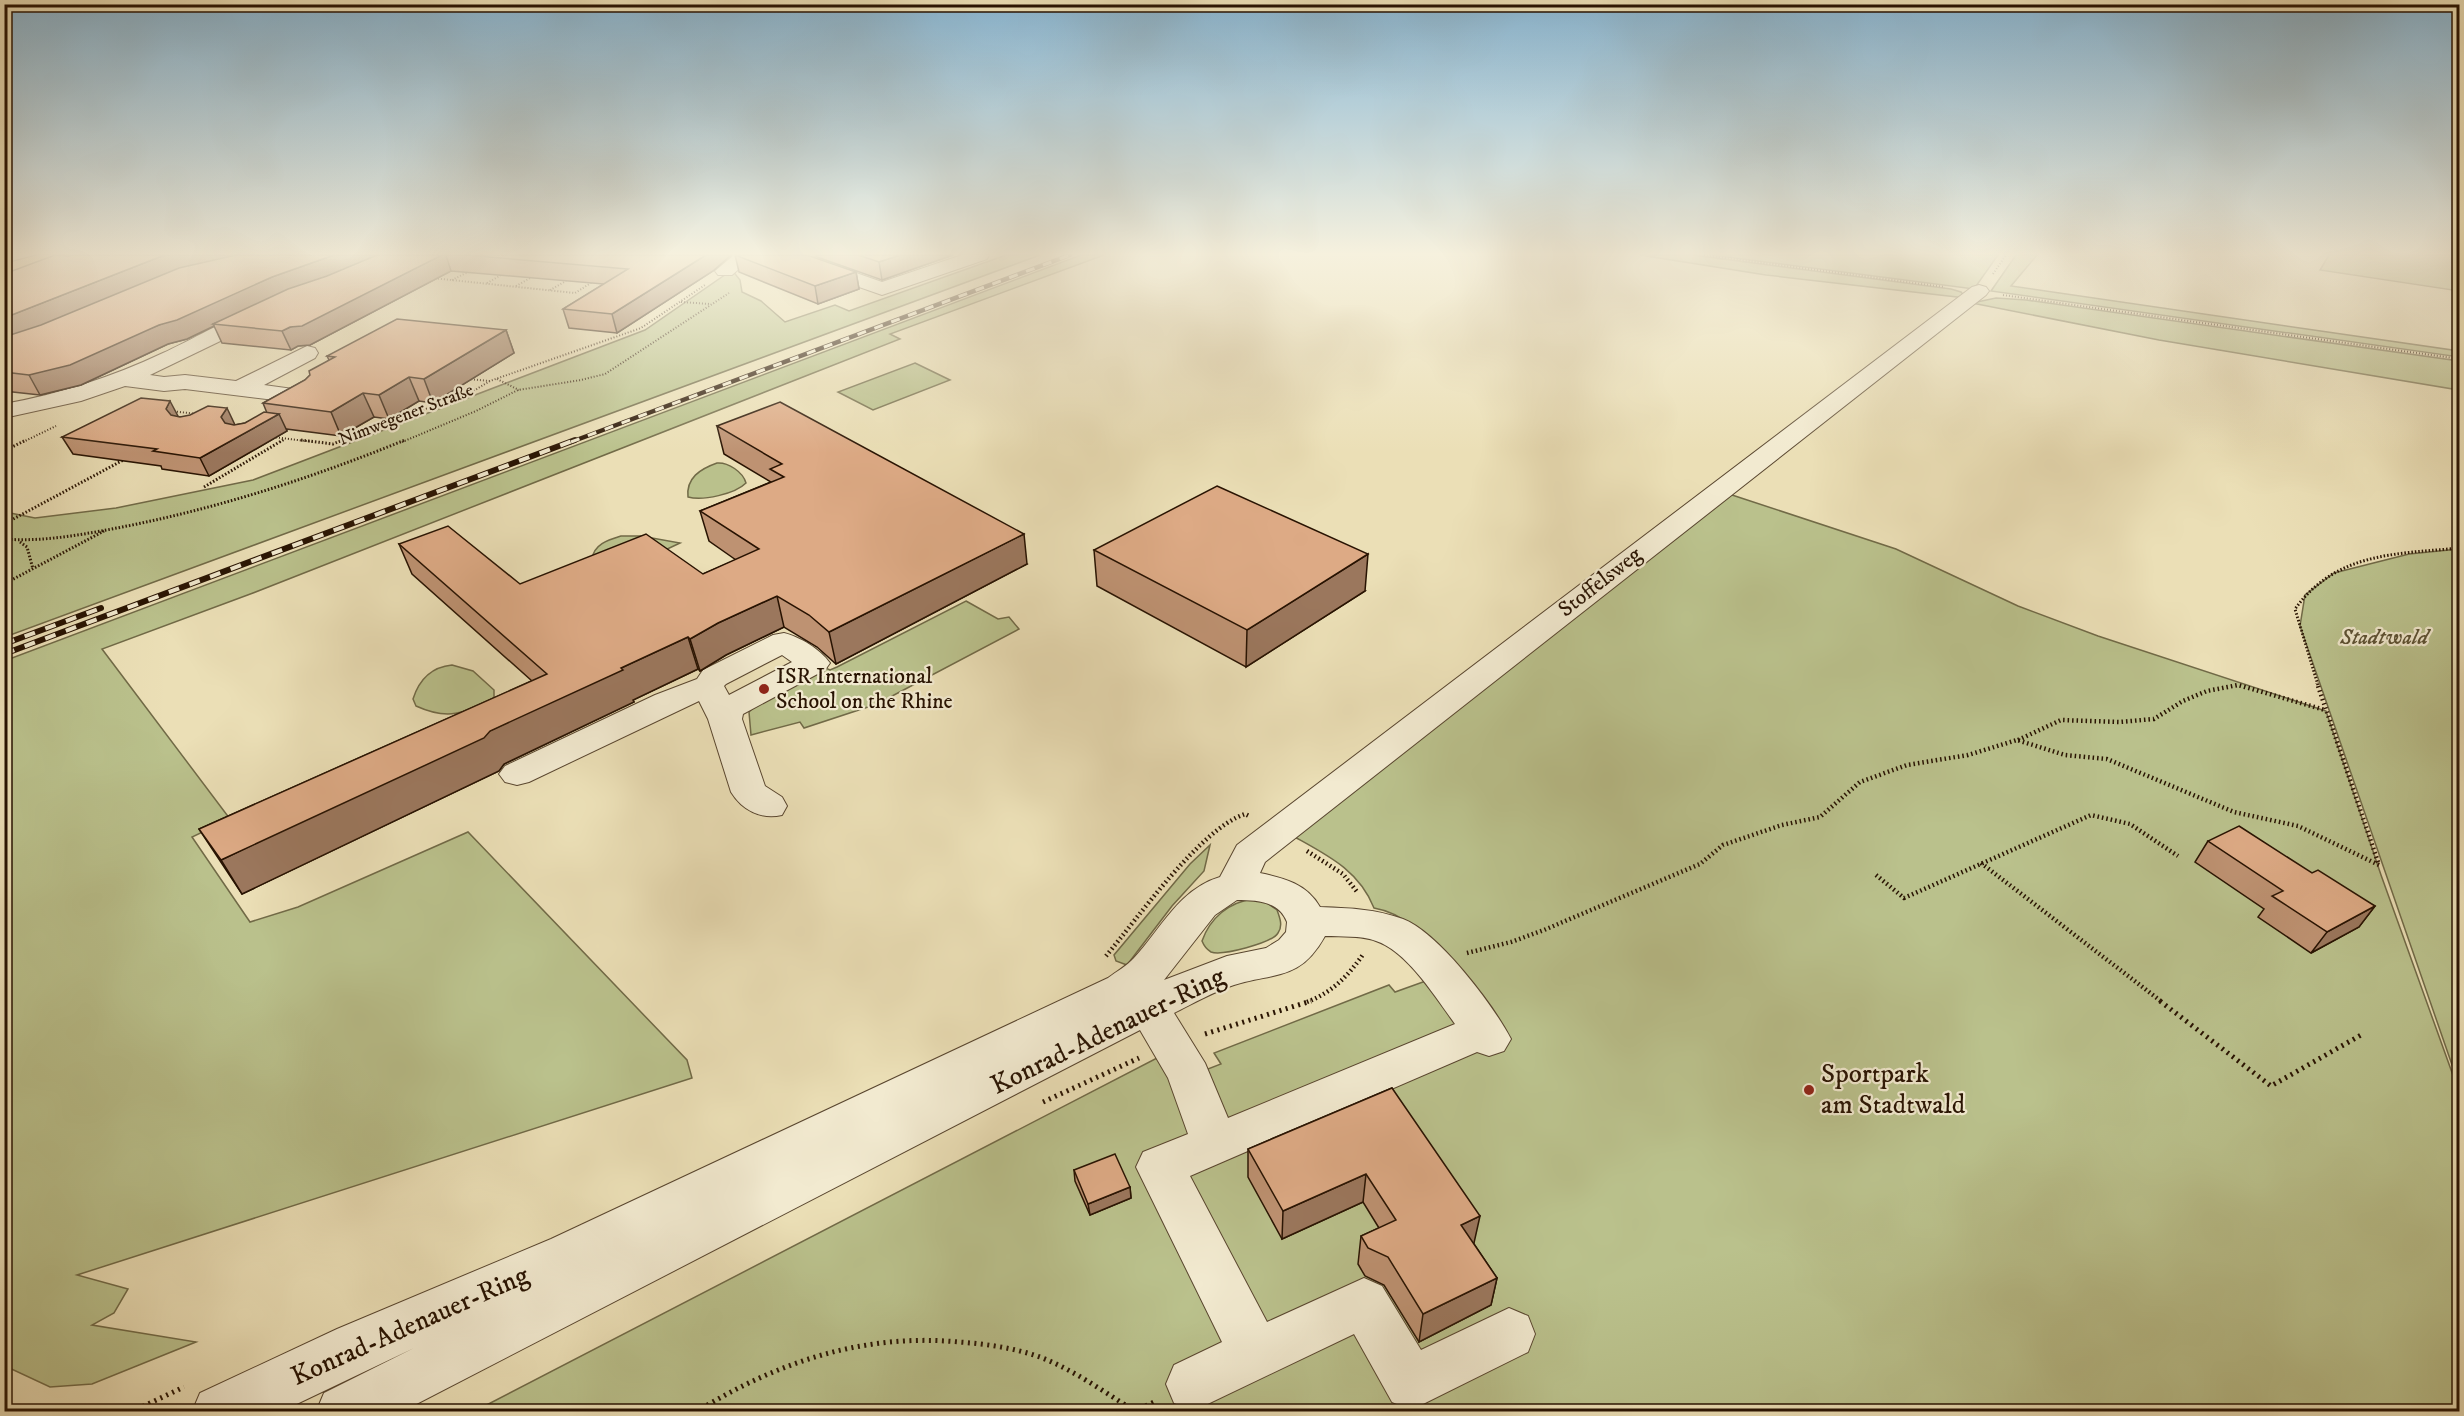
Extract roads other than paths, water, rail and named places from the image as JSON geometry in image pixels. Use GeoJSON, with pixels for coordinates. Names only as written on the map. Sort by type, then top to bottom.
{"type":"FeatureCollection","features":[{"type":"Feature","properties":{"kind":"street"},"geometry":{"type":"LineString","coordinates":[[4,411],[65,399],[126,379],[234,327],[254,321]]}},
{"type":"Feature","properties":{"kind":"street","name":"Stoffelsweg"},"geometry":{"type":"LineString","coordinates":[[1235,885],[1250,854],[1940,321]]}},
{"type":"Feature","properties":{"kind":"street"},"geometry":{"type":"LineString","coordinates":[[216,411],[277,369],[307,353]]}},
{"type":"Feature","properties":{"kind":"street"},"geometry":{"type":"LineString","coordinates":[[126,379],[164,384],[185,382],[307,397],[243,433]]}},
{"type":"Feature","properties":{"kind":"street"},"geometry":{"type":"LineString","coordinates":[[517,774],[667,702],[708,686],[714,677],[784,642],[814,663],[739,701],[727,709],[725,719]]}},
{"type":"Feature","properties":{"kind":"street"},"geometry":{"type":"LineString","coordinates":[[708,686],[725,719],[749,792],[769,806]]}},
{"type":"Feature","properties":{"kind":"street","name":"Konrad-Adenauer-Ring"},"geometry":{"type":"LineString","coordinates":[[343,1412],[574,1275],[1136,997],[1189,986],[1232,970],[1271,962],[1292,951],[1304,938],[1307,921],[1299,906],[1284,893],[1262,885],[1235,885],[1217,892],[1203,903],[1146,971],[1136,997]]}},
{"type":"Feature","properties":{"kind":"street"},"geometry":{"type":"LineString","coordinates":[[1256,1354],[1160,1167],[1486,1035],[1432,965],[1412,944],[1392,931],[1371,924],[1307,921]]}},
{"type":"Feature","properties":{"kind":"street"},"geometry":{"type":"LineString","coordinates":[[1136,997],[1189,1076],[1215,1144]]}},
{"type":"Feature","properties":{"kind":"street","name":"Konrad-Adenauer-Ring"},"geometry":{"type":"LineString","coordinates":[[219,1412],[356,1347],[574,1275]]}},
{"type":"Feature","properties":{"kind":"street"},"geometry":{"type":"LineString","coordinates":[[1193,1384],[1364,1303],[1411,1383],[1509,1334]]}},
{"type":"Feature","properties":{"kind":"railway"},"geometry":{"type":"LineString","coordinates":[[571,442],[894,321]]}},
{"type":"Feature","properties":{"kind":"railway"},"geometry":{"type":"LineString","coordinates":[[4,654],[575,440]]}},
{"type":"Feature","properties":{"kind":"railway"},"geometry":{"type":"LineString","coordinates":[[4,644],[101,608]]}},
{"type":"Feature","properties":{"kind":"place","name":"ISR International School on the Rhine"},"geometry":{"type":"Point","coordinates":[764,689]}},
{"type":"Feature","properties":{"kind":"place","name":"Sportpark am Stadtwald"},"geometry":{"type":"Point","coordinates":[1809,1090]}},
{"type":"Feature","properties":{"kind":"park label","name":"Stadtwald"},"geometry":{"type":"Point","coordinates":[2384,637]}}]}
